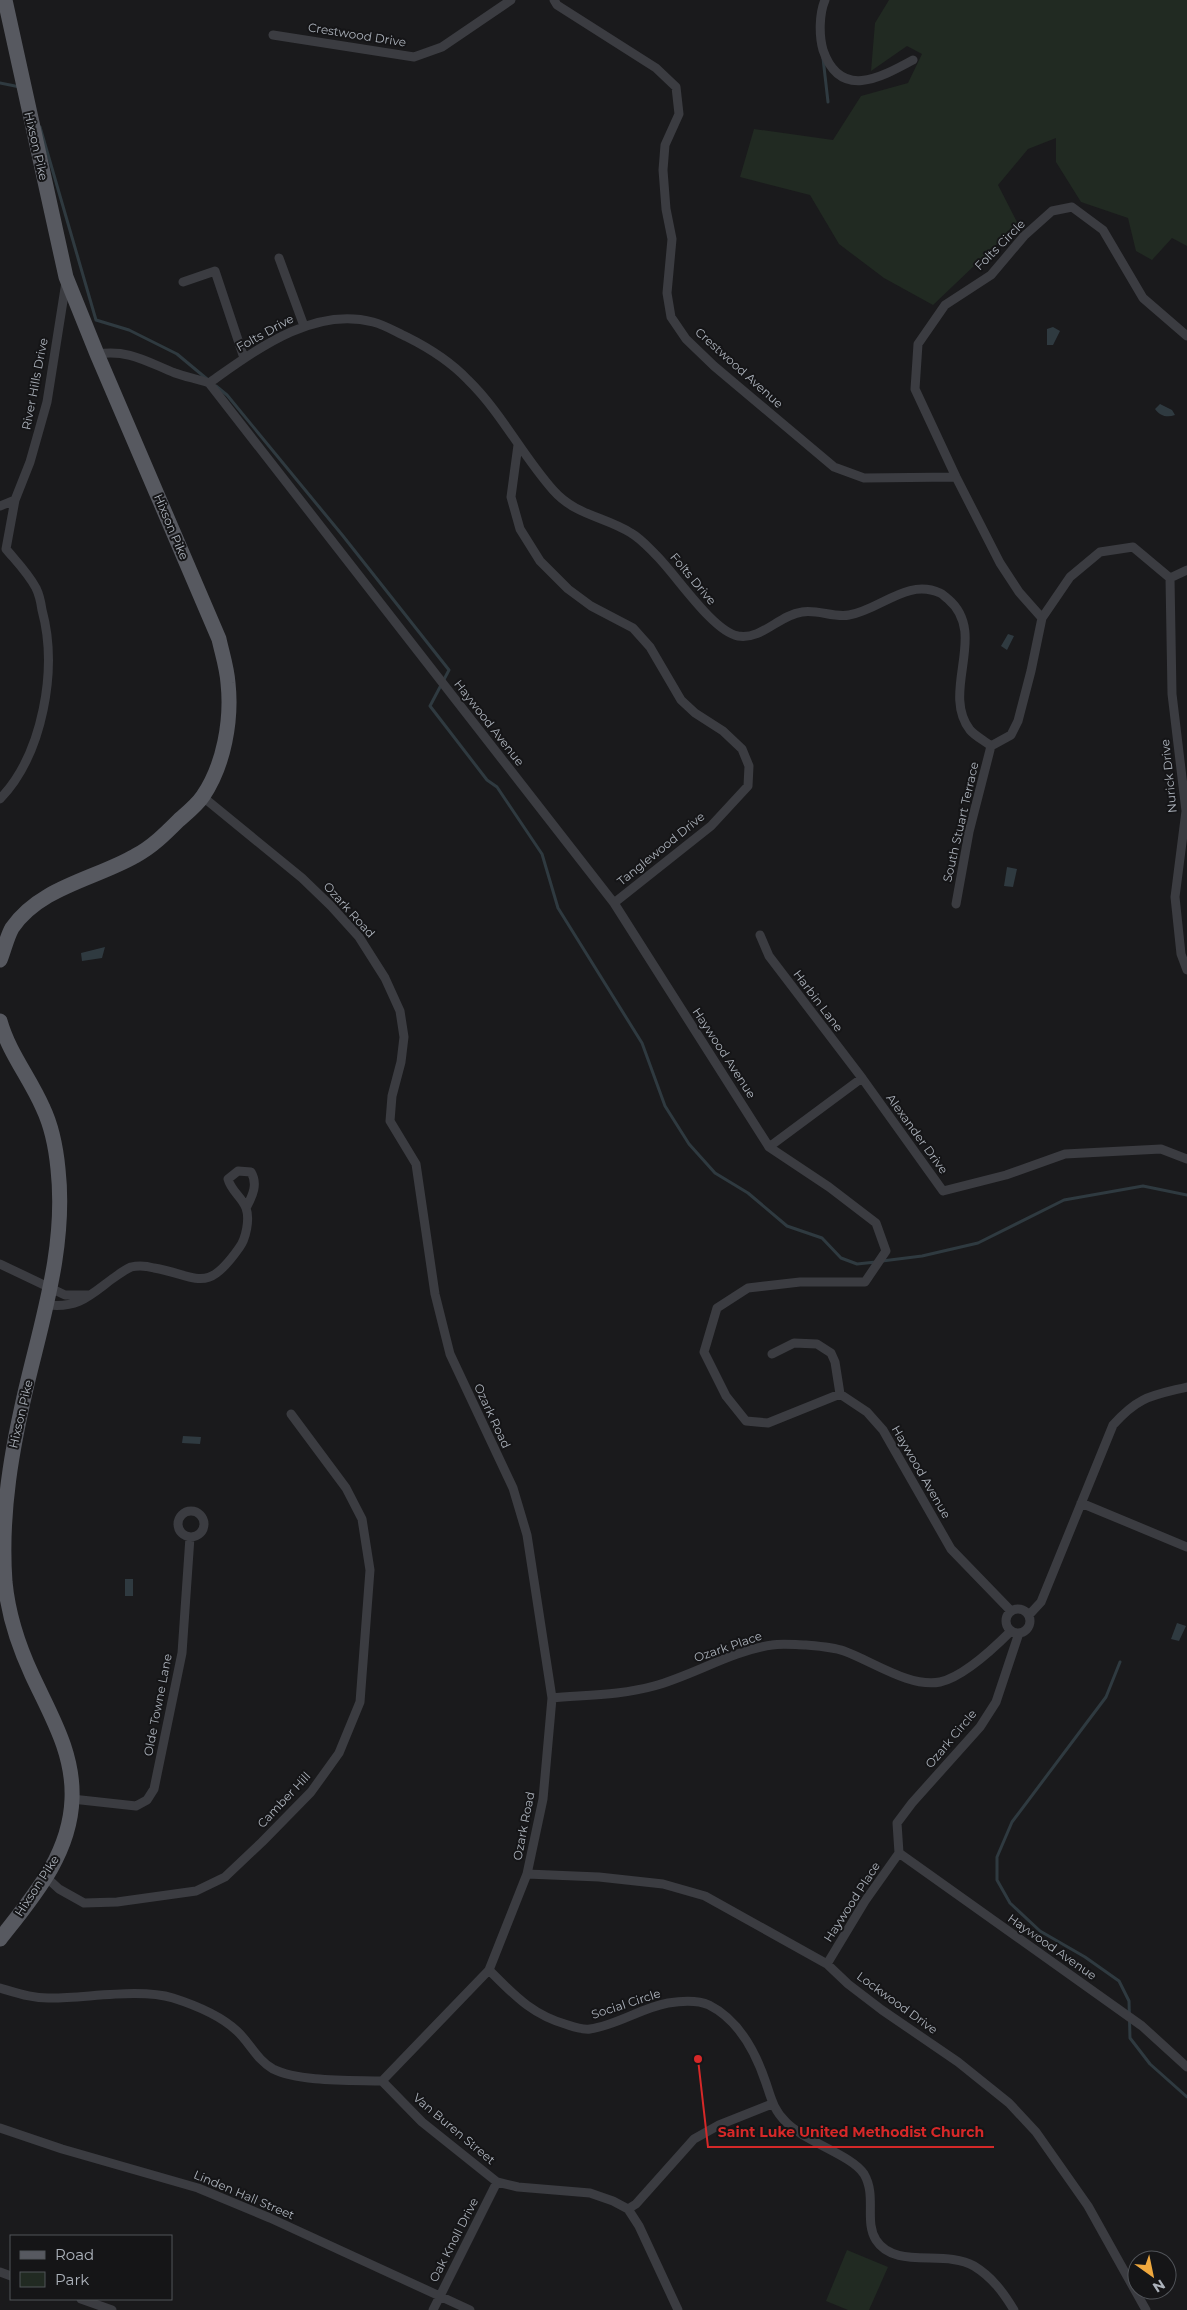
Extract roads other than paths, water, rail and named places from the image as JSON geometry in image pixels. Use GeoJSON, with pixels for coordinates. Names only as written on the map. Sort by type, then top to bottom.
{"type":"FeatureCollection","features":[{"type":"Feature","properties":{"kind":"main road","name":"Hixson Pike"},"geometry":{"type":"LineString","coordinates":[[0,960],[12,929],[32,907],[70,885],[135,856],[160,840],[202,797],[214,775],[226,736],[228,718],[228,682],[218,639],[66,277],[5,0]]}},
{"type":"Feature","properties":{"kind":"main road","name":"Hixson Pike"},"geometry":{"type":"LineString","coordinates":[[0,1021],[5,1039],[44,1108],[53,1133],[59,1172],[60,1213],[57,1254],[48,1305],[8,1472],[3,1511],[5,1583],[9,1606],[31,1672],[62,1738],[70,1766],[72,1799],[68,1831],[55,1863],[0,1939]]}},
{"type":"Feature","properties":{"kind":"street","name":"Crestwood Drive"},"geometry":{"type":"LineString","coordinates":[[273,35],[414,57],[442,47],[511,0]]}},
{"type":"Feature","properties":{"kind":"street","name":"Crestwood Avenue"},"geometry":{"type":"LineString","coordinates":[[554,0],[556,5],[656,68],[676,87],[679,114],[665,146],[663,170],[666,209],[672,239],[667,293],[671,317],[686,339],[714,366],[834,467],[864,478],[956,476]]}},
{"type":"Feature","properties":{"kind":"street"},"geometry":{"type":"LineString","coordinates":[[824,0],[821,31],[822,45],[828,63],[837,75],[849,80],[861,81],[880,78],[913,60]]}},
{"type":"Feature","properties":{"kind":"street","name":"Folts Circle"},"geometry":{"type":"LineString","coordinates":[[1042,618],[1019,592],[1000,563],[915,389],[918,344],[945,306],[991,275],[1024,236],[1052,211],[1072,207],[1103,230],[1143,298],[1187,336]]}},
{"type":"Feature","properties":{"kind":"street"},"geometry":{"type":"LineString","coordinates":[[279,258],[304,326]]}},
{"type":"Feature","properties":{"kind":"street"},"geometry":{"type":"LineString","coordinates":[[183,282],[215,271],[244,358]]}},
{"type":"Feature","properties":{"kind":"street","name":"River Hills Drive"},"geometry":{"type":"LineString","coordinates":[[0,799],[7,791],[27,757],[42,717],[49,678],[48,642],[37,589],[3,547],[15,500],[33,454],[47,402],[66,277]]}},
{"type":"Feature","properties":{"kind":"street","name":"Folts Drive"},"geometry":{"type":"LineString","coordinates":[[209,382],[244,358],[304,326],[329,319],[354,318],[375,322],[421,344],[446,361],[468,380],[553,490],[571,507],[633,533],[657,555],[711,619],[737,636],[759,633],[785,617],[803,611],[848,616],[913,588],[940,593],[957,607],[966,630],[961,680],[962,714],[970,731],[991,746]]}},
{"type":"Feature","properties":{"kind":"street"},"geometry":{"type":"LineString","coordinates":[[97,354],[122,353],[147,359],[176,373],[209,382]]}},
{"type":"Feature","properties":{"kind":"street","name":"Haywood Avenue"},"geometry":{"type":"LineString","coordinates":[[209,382],[614,903],[769,1147],[829,1187],[876,1223],[886,1251],[865,1282],[800,1282],[748,1288],[717,1308],[704,1352],[726,1396],[746,1421],[768,1423],[840,1394],[867,1412],[883,1430],[951,1549],[1011,1611]]}},
{"type":"Feature","properties":{"kind":"street","name":"Tanglewood Drive"},"geometry":{"type":"LineString","coordinates":[[518,445],[511,497],[520,529],[540,561],[568,590],[591,606],[633,628],[650,647],[680,700],[694,713],[723,730],[742,749],[750,766],[748,786],[711,826],[614,903]]}},
{"type":"Feature","properties":{"kind":"street"},"geometry":{"type":"LineString","coordinates":[[0,506],[15,500]]}},
{"type":"Feature","properties":{"kind":"street"},"geometry":{"type":"LineString","coordinates":[[991,746],[1011,735],[1018,721],[1042,618],[1070,577],[1100,552],[1133,547],[1170,578],[1187,570]]}},
{"type":"Feature","properties":{"kind":"street","name":"Nurick Drive"},"geometry":{"type":"LineString","coordinates":[[1170,578],[1172,694],[1186,811],[1176,897],[1181,954],[1187,970]]}},
{"type":"Feature","properties":{"kind":"street","name":"South Stuart Terrace"},"geometry":{"type":"LineString","coordinates":[[956,904],[969,832],[991,746]]}},
{"type":"Feature","properties":{"kind":"street","name":"Ozark Road"},"geometry":{"type":"LineString","coordinates":[[202,797],[302,878],[360,937],[385,978],[400,1011],[404,1037],[401,1062],[392,1096],[390,1121],[416,1164],[436,1294],[450,1354],[513,1488],[527,1535],[552,1698],[543,1799],[527,1874],[489,1970],[382,2081]]}},
{"type":"Feature","properties":{"kind":"street","name":"Harbin Lane"},"geometry":{"type":"LineString","coordinates":[[760,935],[769,956],[862,1078]]}},
{"type":"Feature","properties":{"kind":"street"},"geometry":{"type":"LineString","coordinates":[[769,1147],[862,1078]]}},
{"type":"Feature","properties":{"kind":"street","name":"Alexander Drive"},"geometry":{"type":"LineString","coordinates":[[862,1078],[943,1192],[1006,1175],[1064,1154],[1160,1149],[1187,1159]]}},
{"type":"Feature","properties":{"kind":"street"},"geometry":{"type":"LineString","coordinates":[[48,1305],[71,1306],[82,1301],[121,1272],[135,1266],[161,1269],[193,1279],[206,1279],[221,1271],[244,1242],[247,1221],[246,1208]]}},
{"type":"Feature","properties":{"kind":"street"},"geometry":{"type":"LineString","coordinates":[[0,1264],[70,1296],[88,1295]]}},
{"type":"Feature","properties":{"kind":"street"},"geometry":{"type":"LineString","coordinates":[[772,1354],[794,1343],[818,1344],[831,1353],[835,1362],[840,1394]]}},
{"type":"Feature","properties":{"kind":"street"},"geometry":{"type":"LineString","coordinates":[[1028,1614],[1041,1602],[1113,1425],[1125,1411],[1144,1398],[1187,1387]]}},
{"type":"Feature","properties":{"kind":"street","name":"Camber Hill"},"geometry":{"type":"LineString","coordinates":[[46,1877],[59,1890],[84,1903],[117,1902],[196,1891],[225,1877],[262,1842],[312,1792],[339,1753],[360,1702],[370,1570],[362,1519],[346,1488],[290,1414]]}},
{"type":"Feature","properties":{"kind":"street"},"geometry":{"type":"LineString","coordinates":[[1081,1503],[1187,1547]]}},
{"type":"Feature","properties":{"kind":"street","name":"Olde Towne Lane"},"geometry":{"type":"LineString","coordinates":[[72,1799],[136,1806],[147,1800],[154,1789],[182,1653],[190,1537]]}},
{"type":"Feature","properties":{"kind":"street"},"geometry":{"type":"LineString","coordinates":[[1022,1609],[1028,1614],[1029,1626],[1015,1632],[1006,1621],[1011,1611],[1022,1609]]}},
{"type":"Feature","properties":{"kind":"street","name":"Ozark Place"},"geometry":{"type":"LineString","coordinates":[[552,1698],[651,1687],[679,1679],[736,1655],[773,1644],[807,1645],[842,1650],[912,1680],[928,1683],[942,1682],[962,1671],[1015,1632]]}},
{"type":"Feature","properties":{"kind":"street","name":"Ozark Circle"},"geometry":{"type":"LineString","coordinates":[[899,1853],[897,1823],[912,1803],[980,1727],[996,1702],[1015,1632]]}},
{"type":"Feature","properties":{"kind":"street","name":"Haywood Avenue"},"geometry":{"type":"LineString","coordinates":[[899,1853],[1142,2026],[1187,2067]]}},
{"type":"Feature","properties":{"kind":"street","name":"Haywood Place"},"geometry":{"type":"LineString","coordinates":[[827,1964],[865,1901],[899,1853]]}},
{"type":"Feature","properties":{"kind":"street","name":"Lockwood Drive"},"geometry":{"type":"LineString","coordinates":[[527,1874],[663,1884],[705,1896],[827,1964],[848,1984],[882,2010],[958,2062],[1008,2103],[1036,2132],[1088,2206],[1146,2310]]}},
{"type":"Feature","properties":{"kind":"street","name":"Social Circle"},"geometry":{"type":"LineString","coordinates":[[489,1970],[524,2005],[542,2016],[573,2027],[589,2029],[654,2006],[679,2001],[708,2005],[740,2030],[754,2054],[772,2104],[786,2122],[801,2134],[847,2159],[863,2172],[868,2184],[871,2201],[871,2226],[875,2240],[886,2251],[898,2256],[949,2258],[973,2265],[1001,2289],[1014,2310]]}},
{"type":"Feature","properties":{"kind":"street"},"geometry":{"type":"LineString","coordinates":[[0,1988],[28,1996],[51,1998],[145,1994],[171,1998],[214,2015],[237,2031],[254,2052],[272,2068],[290,2076],[382,2081]]}},
{"type":"Feature","properties":{"kind":"street","name":"Van Buren Street"},"geometry":{"type":"LineString","coordinates":[[382,2081],[424,2124],[497,2182],[518,2187],[590,2193],[613,2200],[628,2209]]}},
{"type":"Feature","properties":{"kind":"street"},"geometry":{"type":"LineString","coordinates":[[678,2310],[644,2235],[628,2209],[636,2204],[694,2139],[718,2125],[772,2104]]}},
{"type":"Feature","properties":{"kind":"street","name":"Linden Hall Street"},"geometry":{"type":"LineString","coordinates":[[0,2128],[62,2149],[198,2188],[270,2218],[470,2310]]}},
{"type":"Feature","properties":{"kind":"street","name":"Oak Knoll Drive"},"geometry":{"type":"LineString","coordinates":[[433,2310],[497,2182]]}},
{"type":"Feature","properties":{"kind":"street"},"geometry":{"type":"LineString","coordinates":[[84,2300],[112,2310]]}},
{"type":"Feature","properties":{"kind":"waterway"},"geometry":{"type":"LineString","coordinates":[[823,58],[828,102]]}},
{"type":"Feature","properties":{"kind":"waterway"},"geometry":{"type":"LineString","coordinates":[[0,83],[20,87]]}},
{"type":"Feature","properties":{"kind":"waterway"},"geometry":{"type":"LineString","coordinates":[[40,127],[96,320],[129,330],[177,354],[207,379]]}},
{"type":"Feature","properties":{"kind":"waterway"},"geometry":{"type":"LineString","coordinates":[[216,386],[227,395],[343,536],[449,670],[430,706],[487,780],[497,787],[542,854],[558,908],[642,1043],[665,1106],[689,1144],[715,1173],[748,1193],[787,1226],[822,1238],[841,1258],[857,1264],[876,1262]]}},
{"type":"Feature","properties":{"kind":"waterway"},"geometry":{"type":"LineString","coordinates":[[882,1261],[922,1256],[978,1243],[1064,1200],[1143,1186],[1187,1195]]}},
{"type":"Feature","properties":{"kind":"waterway"},"geometry":{"type":"LineString","coordinates":[[1120,1662],[1106,1697],[1012,1822],[997,1857],[997,1880],[1010,1903],[1040,1931],[1085,1957],[1119,1981],[1129,2001],[1130,2038],[1150,2064],[1187,2097]]}},
{"type":"Feature","properties":{"kind":"place","name":"Saint Luke United Methodist Church"},"geometry":{"type":"Point","coordinates":[698,2059]}}]}
